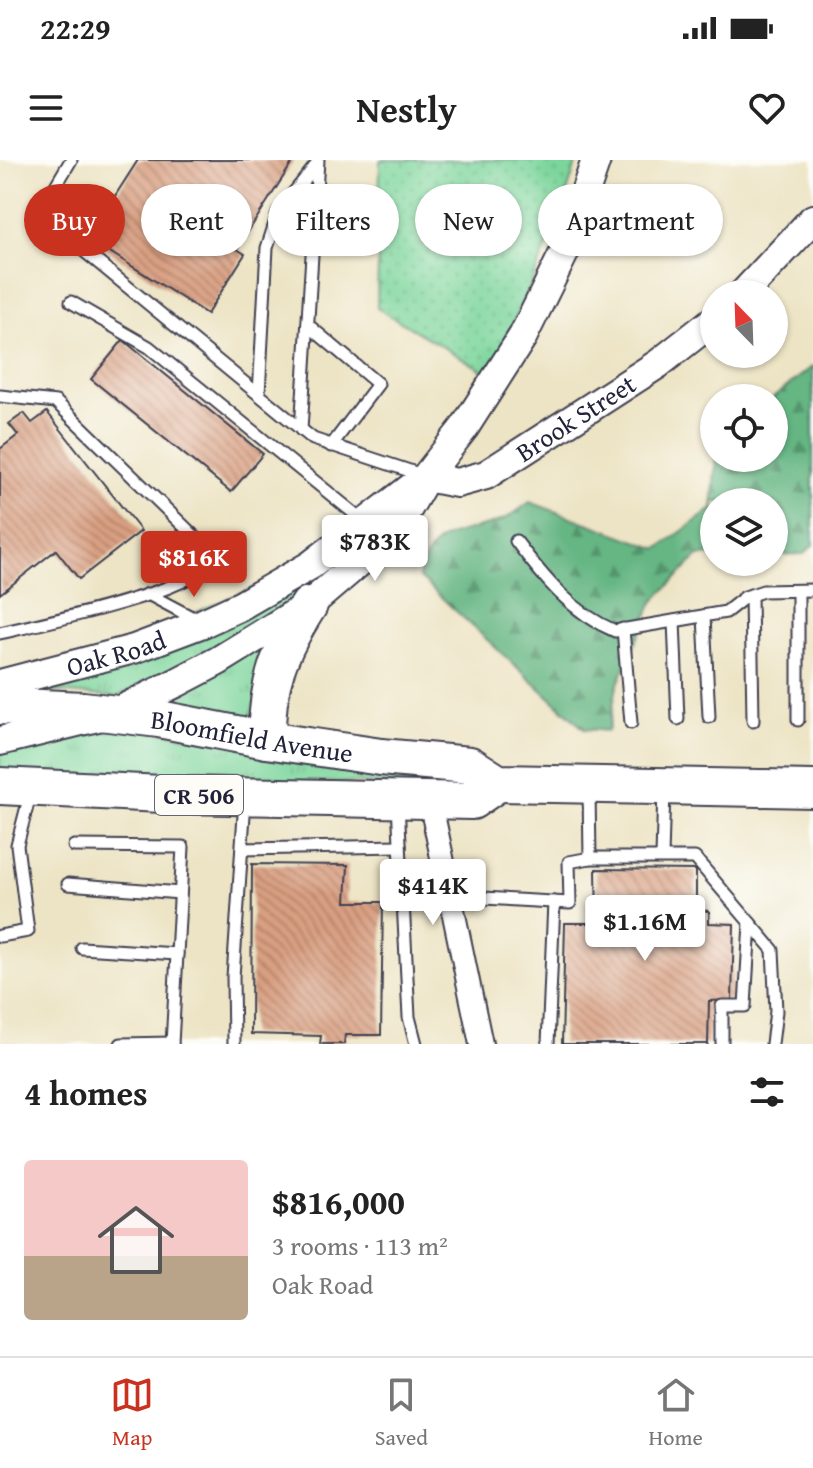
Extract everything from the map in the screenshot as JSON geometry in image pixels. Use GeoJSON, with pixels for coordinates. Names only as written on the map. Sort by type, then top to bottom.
{"type":"FeatureCollection","features":[{"type":"Feature","properties":{"kind":"main road"},"geometry":{"type":"LineString","coordinates":[[267,740],[271,681],[289,637],[309,605]]}},
{"type":"Feature","properties":{"kind":"main road","name":"Bloomfield Avenue"},"geometry":{"type":"LineString","coordinates":[[0,706],[114,713],[381,757],[470,765],[498,783],[813,789]]}},
{"type":"Feature","properties":{"kind":"main road","name":"Bloomfield Avenue"},"geometry":{"type":"LineString","coordinates":[[16,787],[472,801],[498,783]]}},
{"type":"Feature","properties":{"kind":"street","name":"Oak Road"},"geometry":{"type":"LineString","coordinates":[[0,741],[114,713],[218,661],[309,605],[370,553],[402,519],[426,477],[464,428],[523,336],[566,249],[596,160]]}},
{"type":"Feature","properties":{"kind":"street"},"geometry":{"type":"LineString","coordinates":[[756,280],[813,219]]}},
{"type":"Feature","properties":{"kind":"street","name":"Brook Street"},"geometry":{"type":"LineString","coordinates":[[426,477],[457,483],[486,475],[658,364],[700,331]]}},
{"type":"Feature","properties":{"kind":"street","name":"Oak Road"},"geometry":{"type":"LineString","coordinates":[[0,684],[134,649],[240,606],[311,565],[426,477]]}},
{"type":"Feature","properties":{"kind":"street"},"geometry":{"type":"LineString","coordinates":[[414,799],[481,1044]]}},
{"type":"Feature","properties":{"kind":"lane"},"geometry":{"type":"LineString","coordinates":[[71,160],[39,214],[313,439],[426,477]]}},
{"type":"Feature","properties":{"kind":"lane"},"geometry":{"type":"LineString","coordinates":[[259,394],[267,248],[279,211],[318,162]]}},
{"type":"Feature","properties":{"kind":"lane"},"geometry":{"type":"LineString","coordinates":[[301,430],[318,162]]}},
{"type":"Feature","properties":{"kind":"lane"},"geometry":{"type":"LineString","coordinates":[[71,302],[149,347],[367,524]]}},
{"type":"Feature","properties":{"kind":"lane"},"geometry":{"type":"LineString","coordinates":[[308,325],[378,384],[331,446]]}},
{"type":"Feature","properties":{"kind":"lane"},"geometry":{"type":"LineString","coordinates":[[0,396],[56,402],[203,546],[208,559],[205,568],[109,608],[0,633]]}},
{"type":"Feature","properties":{"kind":"lane"},"geometry":{"type":"LineString","coordinates":[[516,541],[548,584],[600,625],[615,631],[726,612],[751,595],[763,591],[813,590]]}},
{"type":"Feature","properties":{"kind":"lane"},"geometry":{"type":"LineString","coordinates":[[798,591],[798,720]]}},
{"type":"Feature","properties":{"kind":"lane"},"geometry":{"type":"LineString","coordinates":[[148,594],[203,623]]}},
{"type":"Feature","properties":{"kind":"lane"},"geometry":{"type":"LineString","coordinates":[[751,595],[753,721]]}},
{"type":"Feature","properties":{"kind":"lane"},"geometry":{"type":"LineString","coordinates":[[704,616],[709,717]]}},
{"type":"Feature","properties":{"kind":"lane"},"geometry":{"type":"LineString","coordinates":[[674,621],[678,719]]}},
{"type":"Feature","properties":{"kind":"lane"},"geometry":{"type":"LineString","coordinates":[[623,629],[631,723]]}},
{"type":"Feature","properties":{"kind":"lane"},"geometry":{"type":"LineString","coordinates":[[589,785],[590,858]]}},
{"type":"Feature","properties":{"kind":"lane"},"geometry":{"type":"LineString","coordinates":[[0,936],[28,931],[17,845],[16,787]]}},
{"type":"Feature","properties":{"kind":"lane"},"geometry":{"type":"LineString","coordinates":[[662,857],[664,787]]}},
{"type":"Feature","properties":{"kind":"lane"},"geometry":{"type":"LineString","coordinates":[[234,1044],[233,977],[245,796]]}},
{"type":"Feature","properties":{"kind":"lane"},"geometry":{"type":"LineString","coordinates":[[414,799],[400,846],[409,1017],[416,1044]]}},
{"type":"Feature","properties":{"kind":"lane"},"geometry":{"type":"LineString","coordinates":[[74,846],[183,847],[172,1044],[121,1044]]}},
{"type":"Feature","properties":{"kind":"lane"},"geometry":{"type":"LineString","coordinates":[[242,849],[400,846]]}},
{"type":"Feature","properties":{"kind":"lane"},"geometry":{"type":"LineString","coordinates":[[466,897],[570,903],[569,862],[590,858],[695,858],[773,950],[776,1011],[772,1044]]}},
{"type":"Feature","properties":{"kind":"lane"},"geometry":{"type":"LineString","coordinates":[[68,884],[180,893]]}},
{"type":"Feature","properties":{"kind":"lane"},"geometry":{"type":"LineString","coordinates":[[548,1044],[554,902]]}},
{"type":"Feature","properties":{"kind":"lane"},"geometry":{"type":"LineString","coordinates":[[722,1044],[722,1006],[745,1006],[750,923]]}},
{"type":"Feature","properties":{"kind":"lane"},"geometry":{"type":"LineString","coordinates":[[82,948],[177,954]]}},
{"type":"Feature","properties":{"kind":"green space"},"geometry":{"type":"Polygon","coordinates":[[[380,160],[577,160],[570,184],[538,184],[538,256],[543,256],[489,374],[377,308],[378,256],[399,256],[399,184],[380,184],[380,160]]]}},
{"type":"Feature","properties":{"kind":"green space"},"geometry":{"type":"Polygon","coordinates":[[[813,366],[813,545],[804,554],[788,555],[788,488],[714,488],[715,472],[788,472],[788,386],[813,366]]]}},
{"type":"Feature","properties":{"kind":"green space"},"geometry":{"type":"Polygon","coordinates":[[[530,502],[658,549],[700,518],[700,556],[653,602],[617,686],[608,731],[584,729],[419,577],[424,560],[440,541],[450,535],[502,520],[530,502]]]}},
{"type":"Feature","properties":{"kind":"green space"},"geometry":{"type":"Polygon","coordinates":[[[358,542],[298,595],[206,655],[116,697],[20,689],[358,542]]]}},
{"type":"Feature","properties":{"kind":"green space"},"geometry":{"type":"Polygon","coordinates":[[[279,632],[249,719],[157,700],[279,632]]]}},
{"type":"Feature","properties":{"kind":"green space"},"geometry":{"type":"Polygon","coordinates":[[[104,724],[468,776],[474,786],[0,774],[0,752],[104,724]]]}},
{"type":"Feature","properties":{"kind":"building"},"geometry":{"type":"Polygon","coordinates":[[[138,160],[294,160],[279,184],[268,184],[268,201],[252,226],[252,184],[141,184],[141,256],[244,256],[207,314],[116,256],[125,256],[123,184],[138,160]]]}},
{"type":"Feature","properties":{"kind":"building"},"geometry":{"type":"Polygon","coordinates":[[[123,340],[263,454],[231,492],[91,379],[123,340]]]}},
{"type":"Feature","properties":{"kind":"building"},"geometry":{"type":"Polygon","coordinates":[[[47,412],[141,531],[79,579],[56,550],[0,594],[0,449],[18,435],[9,424],[24,413],[32,423],[47,412]]]}},
{"type":"Feature","properties":{"kind":"building"},"geometry":{"type":"Polygon","coordinates":[[[252,864],[348,865],[346,902],[383,902],[381,1035],[345,1035],[344,1044],[320,1044],[321,1036],[251,1034],[252,864]]]}},
{"type":"Feature","properties":{"kind":"building"},"geometry":{"type":"Polygon","coordinates":[[[596,869],[696,870],[696,910],[709,911],[709,923],[734,924],[732,1000],[709,1001],[708,1044],[562,1044],[565,923],[597,923],[596,869]]]}}]}
